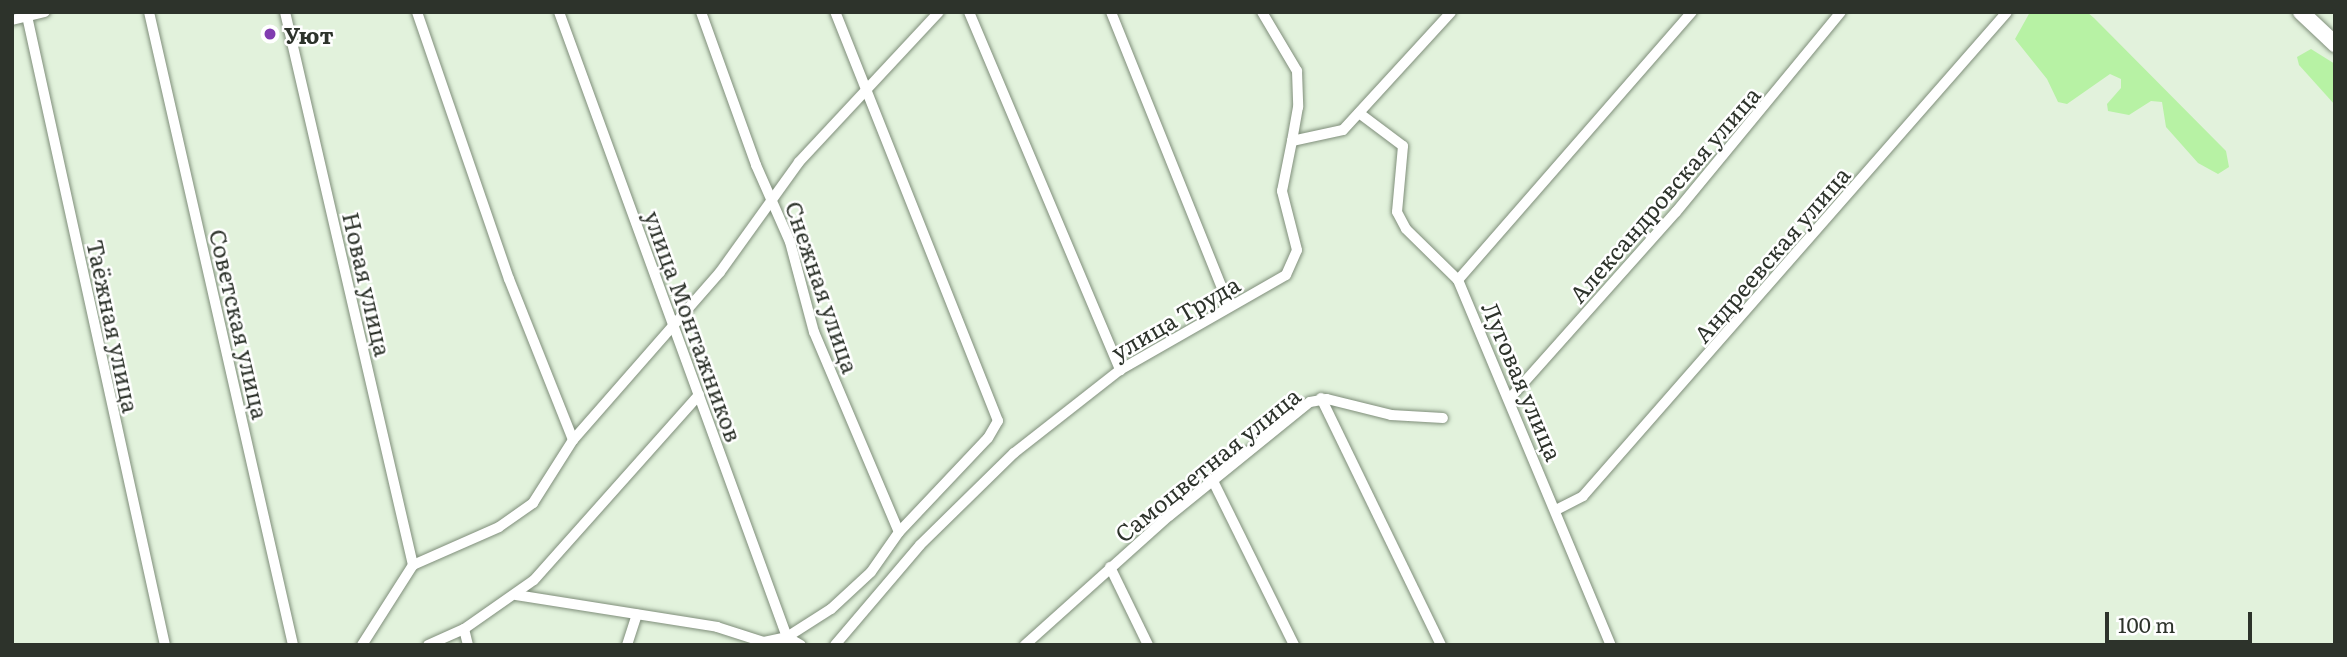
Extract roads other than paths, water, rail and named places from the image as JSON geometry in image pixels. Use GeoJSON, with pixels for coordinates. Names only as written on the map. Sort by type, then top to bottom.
{"type":"FeatureCollection","features":[{"type":"Feature","properties":{"kind":"highway"},"geometry":{"type":"LineString","coordinates":[[2301,12],[2335,44]]}},
{"type":"Feature","properties":{"kind":"street"},"geometry":{"type":"LineString","coordinates":[[12,19],[45,12]]}},
{"type":"Feature","properties":{"kind":"street","name":"Советская улица"},"geometry":{"type":"LineString","coordinates":[[149,12],[293,645]]}},
{"type":"Feature","properties":{"kind":"street","name":"Новая улица"},"geometry":{"type":"LineString","coordinates":[[285,12],[413,565]]}},
{"type":"Feature","properties":{"kind":"street"},"geometry":{"type":"LineString","coordinates":[[417,12],[509,279],[573,440]]}},
{"type":"Feature","properties":{"kind":"street","name":"улица Монтажников"},"geometry":{"type":"LineString","coordinates":[[559,12],[673,322],[785,641]]}},
{"type":"Feature","properties":{"kind":"street","name":"Снежная улица"},"geometry":{"type":"LineString","coordinates":[[701,12],[790,242],[814,332],[899,532]]}},
{"type":"Feature","properties":{"kind":"street"},"geometry":{"type":"LineString","coordinates":[[785,641],[846,597],[882,560],[899,532],[997,428],[996,415],[835,12]]}},
{"type":"Feature","properties":{"kind":"street"},"geometry":{"type":"LineString","coordinates":[[362,645],[413,565],[518,516],[543,490],[573,440],[673,322],[720,272],[773,203],[799,162],[939,12]]}},
{"type":"Feature","properties":{"kind":"street"},"geometry":{"type":"LineString","coordinates":[[970,12],[1120,370]]}},
{"type":"Feature","properties":{"kind":"street"},"geometry":{"type":"LineString","coordinates":[[1111,12],[1229,305]]}},
{"type":"Feature","properties":{"kind":"street"},"geometry":{"type":"LineString","coordinates":[[1262,12],[1297,71],[1298,107],[1292,141],[1335,134],[1359,113],[1451,12]]}},
{"type":"Feature","properties":{"kind":"street"},"geometry":{"type":"LineString","coordinates":[[1458,279],[1692,12]]}},
{"type":"Feature","properties":{"kind":"street","name":"Александровская улица"},"geometry":{"type":"LineString","coordinates":[[1511,397],[1676,212],[1841,12]]}},
{"type":"Feature","properties":{"kind":"street","name":"Андреевская улица"},"geometry":{"type":"LineString","coordinates":[[1556,510],[1583,496],[2007,12]]}},
{"type":"Feature","properties":{"kind":"street","name":"Таёжная улица"},"geometry":{"type":"LineString","coordinates":[[27,16],[165,645]]}},
{"type":"Feature","properties":{"kind":"street","name":"Луговая улица"},"geometry":{"type":"LineString","coordinates":[[1359,113],[1403,146],[1397,212],[1406,229],[1458,279],[1511,397],[1611,645]]}},
{"type":"Feature","properties":{"kind":"street","name":"улица Труда"},"geometry":{"type":"LineString","coordinates":[[835,645],[960,504],[1014,453],[1120,370],[1229,305],[1276,282],[1295,260],[1295,238],[1282,191],[1292,141]]}},
{"type":"Feature","properties":{"kind":"street"},"geometry":{"type":"LineString","coordinates":[[428,645],[464,629],[516,594],[561,552],[699,395]]}},
{"type":"Feature","properties":{"kind":"street"},"geometry":{"type":"LineString","coordinates":[[1321,398],[1441,645]]}},
{"type":"Feature","properties":{"kind":"street","name":"Самоцветная улица"},"geometry":{"type":"LineString","coordinates":[[1025,645],[1110,567],[1294,413],[1321,398],[1391,415],[1443,418]]}},
{"type":"Feature","properties":{"kind":"street"},"geometry":{"type":"LineString","coordinates":[[1213,481],[1294,645]]}},
{"type":"Feature","properties":{"kind":"street"},"geometry":{"type":"LineString","coordinates":[[1110,567],[1148,645]]}},
{"type":"Feature","properties":{"kind":"street"},"geometry":{"type":"LineString","coordinates":[[516,594],[717,627],[764,642],[785,641],[801,645]]}},
{"type":"Feature","properties":{"kind":"street"},"geometry":{"type":"LineString","coordinates":[[627,645],[637,615]]}},
{"type":"Feature","properties":{"kind":"street"},"geometry":{"type":"LineString","coordinates":[[464,629],[468,645]]}},
{"type":"Feature","properties":{"kind":"place","name":"Уют"},"geometry":{"type":"Point","coordinates":[270,34]}}]}
